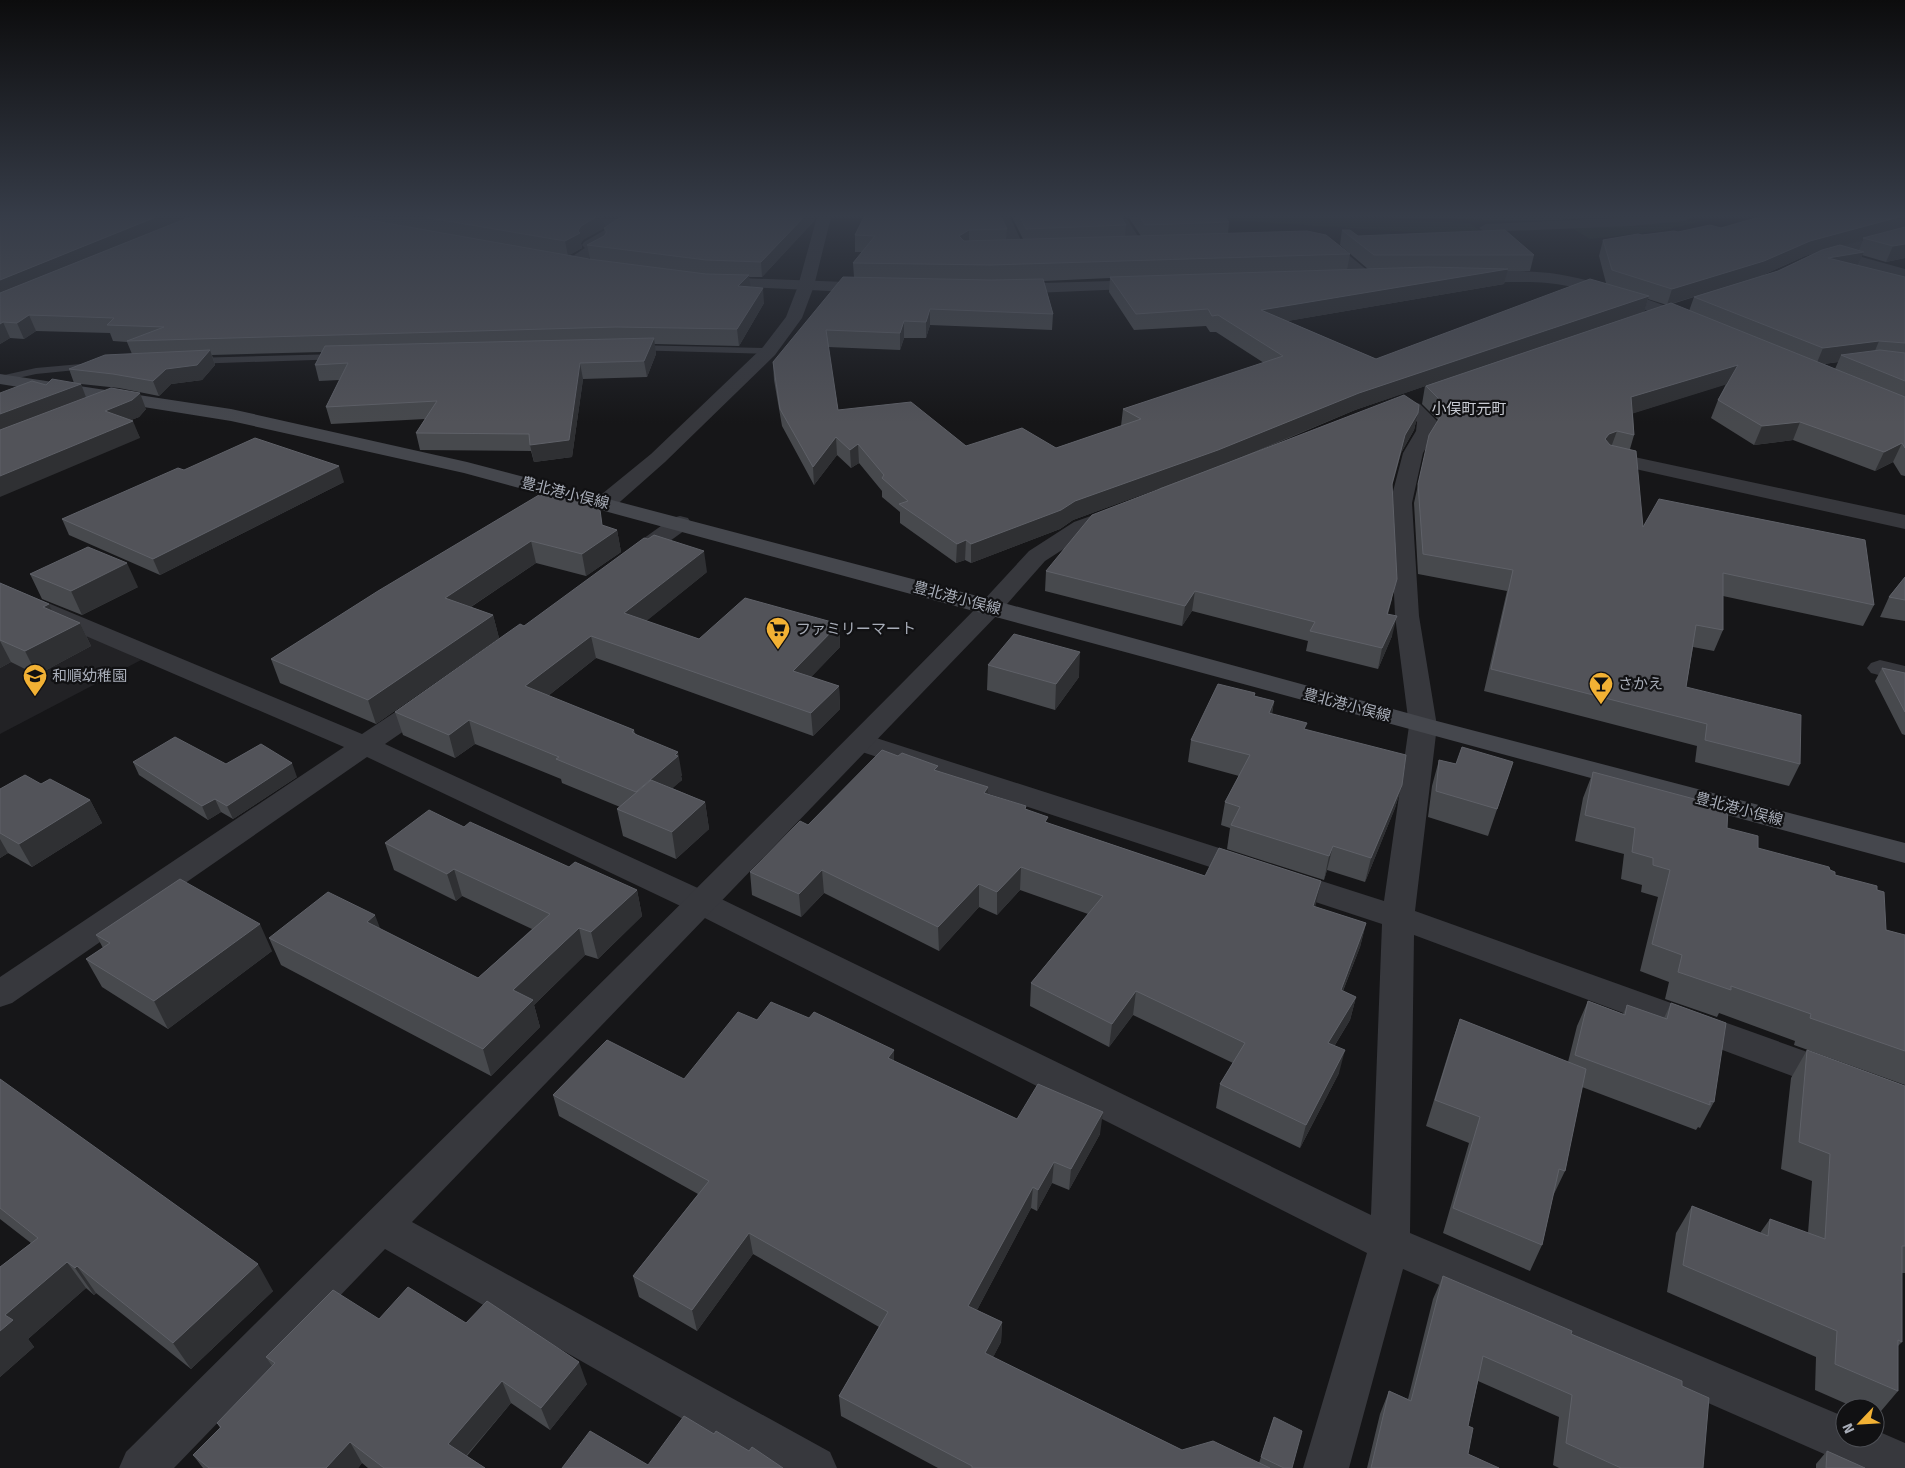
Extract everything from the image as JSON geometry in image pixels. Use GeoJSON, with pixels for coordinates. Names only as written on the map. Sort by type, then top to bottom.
{"type":"FeatureCollection","features":[{"type":"Feature","properties":{"kind":"main road","name":"豊北港小俣線"},"geometry":{"type":"LineString","coordinates":[[0,379],[231,415],[467,468],[680,523],[1423,726],[1905,853]]}},
{"type":"Feature","properties":{"kind":"street"},"geometry":{"type":"LineString","coordinates":[[795,286],[891,288]]}},
{"type":"Feature","properties":{"kind":"street"},"geometry":{"type":"LineString","coordinates":[[605,503],[658,458],[769,351],[794,318],[806,286]]}},
{"type":"Feature","properties":{"kind":"street"},"geometry":{"type":"LineString","coordinates":[[991,289],[1139,286]]}},
{"type":"Feature","properties":{"kind":"street"},"geometry":{"type":"LineString","coordinates":[[1579,286],[1667,312],[1709,330]]}},
{"type":"Feature","properties":{"kind":"street"},"geometry":{"type":"LineString","coordinates":[[1640,322],[1694,304]]}},
{"type":"Feature","properties":{"kind":"street"},"geometry":{"type":"LineString","coordinates":[[82,411],[118,396]]}},
{"type":"Feature","properties":{"kind":"street"},"geometry":{"type":"LineString","coordinates":[[1326,1468],[1390,1244],[1398,917],[1423,726],[1407,616],[1401,502],[1413,453],[1426,431],[1427,421],[1413,408],[1404,403]]}},
{"type":"Feature","properties":{"kind":"street"},"geometry":{"type":"LineString","coordinates":[[1611,458],[1905,522]]}},
{"type":"Feature","properties":{"kind":"street"},"geometry":{"type":"LineString","coordinates":[[142,1468],[380,1225],[860,742],[991,607],[1037,556],[1061,539],[1082,528],[1136,506]]}},
{"type":"Feature","properties":{"kind":"street"},"geometry":{"type":"LineString","coordinates":[[607,575],[680,523]]}},
{"type":"Feature","properties":{"kind":"street"},"geometry":{"type":"LineString","coordinates":[[0,590],[366,746],[702,903],[1390,1244],[1905,1466]]}},
{"type":"Feature","properties":{"kind":"street"},"geometry":{"type":"LineString","coordinates":[[1880,668],[1905,674]]}},
{"type":"Feature","properties":{"kind":"street"},"geometry":{"type":"LineString","coordinates":[[0,994],[366,746],[455,683]]}},
{"type":"Feature","properties":{"kind":"street"},"geometry":{"type":"LineString","coordinates":[[860,742],[1398,917],[1905,1103]]}},
{"type":"Feature","properties":{"kind":"street"},"geometry":{"type":"LineString","coordinates":[[380,1225],[814,1468]]}},
{"type":"Feature","properties":{"kind":"lane"},"geometry":{"type":"LineString","coordinates":[[619,348],[769,351]]}},
{"type":"Feature","properties":{"kind":"lane"},"geometry":{"type":"LineString","coordinates":[[180,361],[347,357]]}},
{"type":"Feature","properties":{"kind":"lane"},"geometry":{"type":"LineString","coordinates":[[0,379],[36,371],[102,365]]}},
{"type":"Feature","properties":{"kind":"shaded area","name":"和順幼稚園"},"geometry":{"type":"Polygon","coordinates":[[[0,592],[141,660],[0,734],[0,592]]]}},
{"type":"Feature","properties":{"kind":"building"},"geometry":{"type":"Polygon","coordinates":[[[19,286],[738,286],[763,288],[737,329],[616,327],[127,341],[164,327],[107,325],[114,318],[29,315],[17,323],[3,322],[0,324],[0,293],[19,286]]]}},
{"type":"Feature","properties":{"kind":"building"},"geometry":{"type":"Polygon","coordinates":[[[836,286],[1045,286],[1053,314],[930,309],[926,322],[904,321],[900,333],[826,330],[838,410],[911,402],[966,446],[1022,428],[1056,448],[1141,419],[1123,409],[1283,356],[1218,315],[1212,316],[1208,309],[1136,314],[1116,286],[1409,286],[1261,310],[1376,359],[1573,286],[1613,286],[1649,296],[1359,393],[1218,450],[1075,501],[1061,510],[971,544],[966,540],[957,544],[899,504],[908,501],[882,478],[884,475],[858,444],[850,450],[836,437],[813,467],[780,409],[773,362],[836,286]]]}},
{"type":"Feature","properties":{"kind":"building"},"geometry":{"type":"Polygon","coordinates":[[[1661,286],[1683,286],[1672,289],[1661,286]]]}},
{"type":"Feature","properties":{"kind":"building"},"geometry":{"type":"Polygon","coordinates":[[[1731,286],[1905,286],[1905,343],[1879,341],[1823,348],[1694,297],[1731,286]]]}},
{"type":"Feature","properties":{"kind":"building"},"geometry":{"type":"Polygon","coordinates":[[[1671,303],[1905,397],[1905,448],[1902,443],[1884,452],[1800,422],[1762,426],[1718,400],[1738,365],[1631,397],[1634,435],[1617,431],[1609,434],[1605,439],[1610,445],[1636,451],[1643,527],[1659,499],[1865,540],[1874,605],[1723,573],[1723,630],[1696,625],[1686,687],[1801,715],[1800,764],[1705,740],[1707,724],[1491,669],[1513,570],[1423,554],[1418,484],[1429,435],[1442,414],[1443,403],[1426,386],[1671,303]]]}},
{"type":"Feature","properties":{"kind":"building"},"geometry":{"type":"Polygon","coordinates":[[[654,338],[644,361],[580,363],[569,440],[530,445],[529,434],[416,433],[437,401],[326,407],[348,363],[315,365],[325,346],[654,338]]]}},
{"type":"Feature","properties":{"kind":"building"},"geometry":{"type":"Polygon","coordinates":[[[210,350],[197,365],[166,369],[153,381],[69,369],[105,355],[210,350]]]}},
{"type":"Feature","properties":{"kind":"building"},"geometry":{"type":"Polygon","coordinates":[[[1880,350],[1905,353],[1905,381],[1841,355],[1880,350]]]}},
{"type":"Feature","properties":{"kind":"building"},"geometry":{"type":"Polygon","coordinates":[[[52,379],[81,384],[0,414],[0,393],[32,381],[46,385],[52,379]]]}},
{"type":"Feature","properties":{"kind":"building"},"geometry":{"type":"Polygon","coordinates":[[[111,388],[140,393],[132,400],[105,411],[133,421],[0,476],[0,430],[111,388]]]}},
{"type":"Feature","properties":{"kind":"building"},"geometry":{"type":"Polygon","coordinates":[[[1404,395],[1419,405],[1418,413],[1405,435],[1392,484],[1397,579],[1387,614],[1397,616],[1382,648],[1310,631],[1315,622],[1195,591],[1185,606],[1046,571],[1092,515],[1404,395]]]}},
{"type":"Feature","properties":{"kind":"building"},"geometry":{"type":"Polygon","coordinates":[[[255,438],[339,466],[153,559],[62,519],[178,468],[184,470],[255,438]]]}},
{"type":"Feature","properties":{"kind":"building"},"geometry":{"type":"Polygon","coordinates":[[[549,489],[599,502],[602,525],[617,530],[582,554],[531,541],[445,598],[493,615],[368,700],[271,659],[378,591],[549,489]]]}},
{"type":"Feature","properties":{"kind":"building"},"geometry":{"type":"Polygon","coordinates":[[[654,535],[704,551],[624,613],[699,639],[745,598],[839,624],[793,671],[839,686],[811,713],[591,636],[525,686],[634,730],[632,732],[637,735],[678,752],[675,755],[678,756],[636,792],[556,759],[559,757],[469,720],[449,735],[395,712],[520,624],[524,626],[644,538],[648,539],[654,535]]]}},
{"type":"Feature","properties":{"kind":"building"},"geometry":{"type":"Polygon","coordinates":[[[88,547],[127,563],[71,591],[30,574],[88,547]]]}},
{"type":"Feature","properties":{"kind":"building"},"geometry":{"type":"Polygon","coordinates":[[[1905,577],[1905,600],[1889,597],[1905,577]]]}},
{"type":"Feature","properties":{"kind":"building"},"geometry":{"type":"Polygon","coordinates":[[[0,583],[49,604],[43,607],[80,623],[25,651],[0,640],[0,583]]]}},
{"type":"Feature","properties":{"kind":"building"},"geometry":{"type":"Polygon","coordinates":[[[1014,634],[1080,652],[1056,684],[988,665],[1014,634]]]}},
{"type":"Feature","properties":{"kind":"building"},"geometry":{"type":"Polygon","coordinates":[[[1882,668],[1905,673],[1905,712],[1882,668]]]}},
{"type":"Feature","properties":{"kind":"building"},"geometry":{"type":"Polygon","coordinates":[[[1218,684],[1255,693],[1254,696],[1274,701],[1269,713],[1307,723],[1304,729],[1406,755],[1402,785],[1371,858],[1333,846],[1329,856],[1231,825],[1240,807],[1225,802],[1250,755],[1191,740],[1218,684]]]}},
{"type":"Feature","properties":{"kind":"building"},"geometry":{"type":"Polygon","coordinates":[[[175,737],[226,764],[261,744],[292,763],[227,806],[215,799],[202,806],[133,762],[175,737]]]}},
{"type":"Feature","properties":{"kind":"building"},"geometry":{"type":"Polygon","coordinates":[[[1462,747],[1513,762],[1497,809],[1436,791],[1439,760],[1456,764],[1462,747]]]}},
{"type":"Feature","properties":{"kind":"building"},"geometry":{"type":"Polygon","coordinates":[[[882,750],[898,756],[902,753],[938,766],[934,770],[988,787],[984,793],[1026,806],[1025,809],[1048,817],[1045,822],[1205,876],[1219,848],[1321,881],[1313,906],[1366,923],[1341,990],[1356,997],[1328,1043],[1345,1050],[1306,1125],[1220,1084],[1245,1043],[1136,991],[1112,1024],[1031,983],[1103,896],[1021,867],[997,892],[979,884],[938,927],[822,870],[799,894],[750,872],[800,821],[808,825],[882,750]]]}},
{"type":"Feature","properties":{"kind":"building"},"geometry":{"type":"Polygon","coordinates":[[[1593,772],[1728,808],[1727,828],[1758,836],[1758,848],[1829,867],[1830,870],[1835,872],[1835,875],[1877,886],[1877,890],[1884,892],[1886,930],[1905,935],[1905,1051],[1810,1018],[1811,1014],[1731,986],[1731,990],[1678,972],[1682,955],[1652,944],[1670,870],[1653,865],[1653,858],[1632,852],[1635,828],[1585,815],[1593,772]]]}},
{"type":"Feature","properties":{"kind":"building"},"geometry":{"type":"Polygon","coordinates":[[[25,775],[41,784],[50,779],[90,800],[19,844],[0,833],[0,789],[25,775]]]}},
{"type":"Feature","properties":{"kind":"building"},"geometry":{"type":"Polygon","coordinates":[[[651,780],[705,802],[672,832],[617,809],[651,780]]]}},
{"type":"Feature","properties":{"kind":"building"},"geometry":{"type":"Polygon","coordinates":[[[429,810],[464,827],[470,822],[569,867],[575,862],[637,890],[591,932],[579,928],[513,990],[533,1000],[483,1049],[269,938],[328,892],[375,915],[367,922],[478,978],[550,914],[454,869],[447,874],[385,843],[429,810]]]}},
{"type":"Feature","properties":{"kind":"building"},"geometry":{"type":"Polygon","coordinates":[[[180,879],[260,924],[154,1001],[86,959],[110,943],[96,935],[180,879]]]}},
{"type":"Feature","properties":{"kind":"building"},"geometry":{"type":"Polygon","coordinates":[[[1588,1001],[1625,1015],[1627,1005],[1667,1019],[1671,1003],[1726,1023],[1714,1102],[1710,1101],[1710,1105],[1575,1055],[1588,1001]]]}},
{"type":"Feature","properties":{"kind":"building"},"geometry":{"type":"Polygon","coordinates":[[[771,1002],[809,1018],[814,1012],[894,1050],[888,1058],[1017,1119],[1038,1084],[1103,1112],[1071,1169],[1054,1162],[1038,1190],[1033,1187],[968,1306],[1002,1322],[985,1353],[1182,1450],[1213,1441],[1270,1468],[972,1468],[972,1466],[839,1396],[888,1312],[749,1233],[692,1310],[633,1276],[709,1181],[553,1095],[607,1040],[684,1079],[738,1012],[757,1020],[771,1002]]]}},
{"type":"Feature","properties":{"kind":"building"},"geometry":{"type":"Polygon","coordinates":[[[1460,1019],[1586,1069],[1565,1171],[1559,1169],[1542,1245],[1453,1208],[1480,1117],[1435,1100],[1460,1019]]]}},
{"type":"Feature","properties":{"kind":"building"},"geometry":{"type":"Polygon","coordinates":[[[1807,1050],[1905,1086],[1905,1246],[1902,1246],[1902,1342],[1898,1340],[1898,1391],[1835,1364],[1837,1331],[1683,1265],[1692,1206],[1768,1236],[1770,1219],[1825,1239],[1830,1154],[1799,1142],[1807,1050]]]}},
{"type":"Feature","properties":{"kind":"building"},"geometry":{"type":"Polygon","coordinates":[[[0,1079],[258,1264],[173,1343],[77,1266],[75,1268],[67,1262],[5,1315],[13,1320],[0,1331],[0,1267],[38,1238],[0,1208],[0,1079]]]}},
{"type":"Feature","properties":{"kind":"building"},"geometry":{"type":"Polygon","coordinates":[[[1443,1276],[1572,1331],[1571,1334],[1682,1381],[1682,1386],[1709,1398],[1703,1468],[1621,1468],[1566,1443],[1572,1395],[1483,1356],[1468,1426],[1473,1428],[1468,1454],[1499,1468],[1371,1468],[1389,1391],[1411,1401],[1443,1276]]]}},
{"type":"Feature","properties":{"kind":"building"},"geometry":{"type":"Polygon","coordinates":[[[408,1287],[466,1323],[487,1301],[579,1362],[541,1408],[502,1381],[448,1444],[485,1468],[384,1468],[350,1442],[326,1468],[209,1468],[193,1455],[221,1427],[217,1423],[275,1363],[266,1357],[333,1290],[379,1319],[408,1287]]]}},
{"type":"Feature","properties":{"kind":"building"},"geometry":{"type":"Polygon","coordinates":[[[684,1416],[714,1434],[716,1431],[749,1451],[752,1447],[783,1468],[562,1468],[590,1431],[648,1465],[684,1416]]]}},
{"type":"Feature","properties":{"kind":"building"},"geometry":{"type":"Polygon","coordinates":[[[1274,1417],[1302,1431],[1292,1468],[1284,1468],[1261,1457],[1274,1417]]]}},
{"type":"Feature","properties":{"kind":"building"},"geometry":{"type":"Polygon","coordinates":[[[1827,1451],[1865,1468],[1826,1468],[1827,1451]]]}},
{"type":"Feature","properties":{"kind":"place","name":"ファミリーマート"},"geometry":{"type":"Point","coordinates":[778,650]}},
{"type":"Feature","properties":{"kind":"place","name":"和順幼稚園"},"geometry":{"type":"Point","coordinates":[35,697]}},
{"type":"Feature","properties":{"kind":"place","name":"さかえ"},"geometry":{"type":"Point","coordinates":[1601,705]}},
{"type":"Feature","properties":{"kind":"district","name":"小俣町元町"},"geometry":{"type":"Point","coordinates":[1469,409]}}]}
